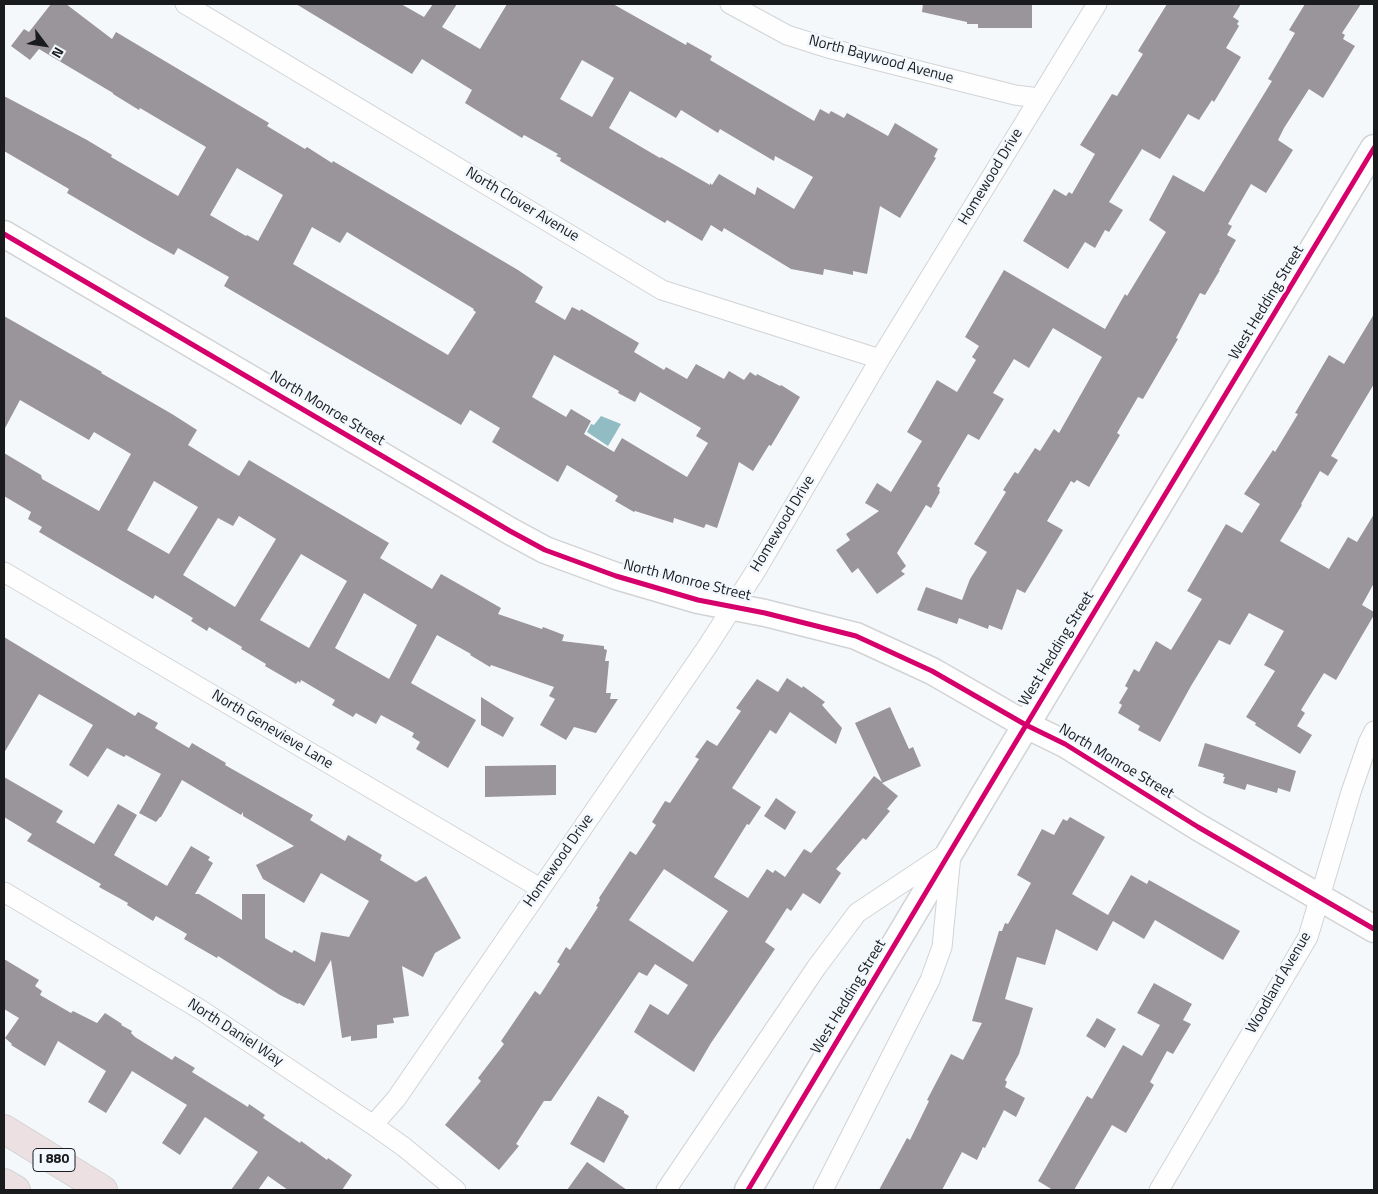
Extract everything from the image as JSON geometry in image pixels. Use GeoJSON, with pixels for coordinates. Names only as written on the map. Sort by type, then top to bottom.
{"type":"FeatureCollection","features":[{"type":"Feature","properties":{"kind":"highway","name":"I 880"},"geometry":{"type":"LineString","coordinates":[[4,1130],[103,1190]]}},
{"type":"Feature","properties":{"kind":"highway"},"geometry":{"type":"LineString","coordinates":[[4,1183],[16,1190]]}},
{"type":"Feature","properties":{"kind":"main road","name":"West Hedding Street"},"geometry":{"type":"LineString","coordinates":[[748,1190],[1374,148]]}},
{"type":"Feature","properties":{"kind":"main road","name":"North Monroe Street"},"geometry":{"type":"LineString","coordinates":[[4,234],[545,550],[616,576],[698,600],[766,613],[856,636],[932,671],[1026,725],[1065,744],[1198,826],[1374,929]]}},
{"type":"Feature","properties":{"kind":"street","name":"North Clover Avenue"},"geometry":{"type":"LineString","coordinates":[[185,4],[662,290],[880,359]]}},
{"type":"Feature","properties":{"kind":"street","name":"North Baywood Avenue"},"geometry":{"type":"LineString","coordinates":[[730,4],[788,35],[828,48],[1015,95],[1039,98]]}},
{"type":"Feature","properties":{"kind":"street","name":"Homewood Drive"},"geometry":{"type":"LineString","coordinates":[[373,1125],[396,1099],[707,647],[759,566],[880,359],[1097,4]]}},
{"type":"Feature","properties":{"kind":"street","name":"North Genevieve Lane"},"geometry":{"type":"LineString","coordinates":[[4,572],[540,888]]}},
{"type":"Feature","properties":{"kind":"street","name":"Woodland Avenue"},"geometry":{"type":"LineString","coordinates":[[1159,1190],[1308,937],[1351,792],[1368,742],[1374,731]]}},
{"type":"Feature","properties":{"kind":"street","name":"West Hedding Street"},"geometry":{"type":"LineString","coordinates":[[666,1190],[816,968],[857,913],[952,850]]}},
{"type":"Feature","properties":{"kind":"street","name":"West Hedding Street"},"geometry":{"type":"LineString","coordinates":[[822,1190],[930,980],[942,947],[952,850]]}},
{"type":"Feature","properties":{"kind":"street","name":"North Daniel Way"},"geometry":{"type":"LineString","coordinates":[[4,892],[201,1010],[373,1125],[456,1190]]}},
{"type":"Feature","properties":{"kind":"water"},"geometry":{"type":"Polygon","coordinates":[[[601,416],[621,424],[608,446],[587,432],[591,424],[594,425],[601,416]]]}},
{"type":"Feature","properties":{"kind":"building"},"geometry":{"type":"Polygon","coordinates":[[[51,4],[66,4],[112,39],[116,32],[269,123],[267,126],[305,149],[307,147],[332,163],[333,161],[518,270],[543,287],[535,302],[565,320],[572,307],[580,311],[581,309],[639,343],[634,352],[664,370],[666,367],[687,379],[696,364],[724,379],[729,371],[744,380],[750,372],[781,385],[800,397],[771,446],[769,445],[753,471],[739,462],[717,528],[706,524],[704,528],[674,518],[673,523],[634,512],[615,501],[618,496],[567,465],[558,482],[492,442],[500,428],[470,410],[461,425],[224,286],[229,277],[178,248],[174,255],[147,240],[67,193],[69,189],[4,151],[4,96],[87,140],[112,155],[111,157],[178,196],[206,147],[140,108],[139,110],[39,49],[30,60],[11,46],[24,29],[29,32],[51,4]],[[237,168],[210,215],[258,241],[283,195],[237,168]],[[312,227],[293,264],[448,355],[476,312],[347,232],[340,243],[312,227]],[[554,355],[532,397],[566,417],[571,409],[591,421],[584,434],[614,452],[622,438],[687,477],[708,443],[696,436],[701,428],[640,392],[635,402],[554,355]]]}},
{"type":"Feature","properties":{"kind":"building"},"geometry":{"type":"Polygon","coordinates":[[[296,4],[401,4],[424,17],[433,4],[457,4],[442,27],[480,49],[507,4],[613,4],[686,45],[687,42],[712,56],[710,60],[814,121],[820,109],[829,114],[831,111],[844,118],[847,113],[888,136],[895,123],[938,149],[934,157],[936,158],[900,218],[880,206],[867,274],[853,271],[853,275],[824,269],[823,275],[791,269],[724,228],[722,232],[711,225],[702,241],[667,220],[665,223],[560,161],[561,158],[556,156],[558,154],[524,135],[522,138],[465,103],[472,90],[422,59],[412,74],[296,4]],[[582,60],[560,99],[592,117],[614,78],[582,60]],[[630,91],[609,128],[710,185],[710,183],[712,185],[719,174],[755,195],[757,187],[794,209],[813,177],[775,156],[774,161],[720,129],[718,133],[681,110],[676,118],[630,91]]]}},
{"type":"Feature","properties":{"kind":"building"},"geometry":{"type":"Polygon","coordinates":[[[923,4],[1032,4],[1032,28],[978,28],[978,24],[967,24],[967,22],[922,12],[923,4]]]}},
{"type":"Feature","properties":{"kind":"building"},"geometry":{"type":"Polygon","coordinates":[[[1167,4],[1241,4],[1233,17],[1239,21],[1237,24],[1239,26],[1226,48],[1241,57],[1214,102],[1212,100],[1199,120],[1188,114],[1160,159],[1142,149],[1109,202],[1123,210],[1109,232],[1105,230],[1095,248],[1085,242],[1068,269],[1023,241],[1054,189],[1066,196],[1069,192],[1072,194],[1095,154],[1080,145],[1112,94],[1117,96],[1143,54],[1138,51],[1167,4]]]}},
{"type":"Feature","properties":{"kind":"building"},"geometry":{"type":"Polygon","coordinates":[[[1305,4],[1361,4],[1342,33],[1345,35],[1343,39],[1355,46],[1323,98],[1309,89],[1284,128],[1278,140],[1293,150],[1266,193],[1251,184],[1228,224],[1232,226],[1227,235],[1236,240],[1220,270],[1205,295],[1200,293],[1176,338],[1178,339],[1143,399],[1138,397],[1117,433],[1120,435],[1089,487],[1077,480],[1074,483],[1071,481],[1047,521],[1063,530],[1025,593],[1017,589],[1002,630],[989,625],[988,629],[959,618],[957,624],[917,610],[926,587],[962,600],[970,579],[987,552],[974,544],[1006,492],[1003,490],[1014,473],[1018,474],[1035,448],[1040,451],[1054,429],[1059,433],[1102,357],[1053,328],[1029,368],[1014,359],[993,393],[1004,399],[979,440],[968,434],[937,486],[940,488],[940,492],[931,508],[926,505],[897,553],[906,566],[901,571],[905,574],[877,594],[858,568],[852,573],[836,550],[850,540],[846,534],[879,511],[865,503],[877,483],[891,492],[922,441],[907,432],[937,380],[957,392],[976,360],[972,357],[979,346],[965,337],[1004,270],[1105,329],[1125,294],[1127,296],[1166,232],[1149,220],[1173,175],[1204,192],[1272,81],[1268,79],[1295,33],[1289,30],[1305,4]]]}},
{"type":"Feature","properties":{"kind":"building"},"geometry":{"type":"Polygon","coordinates":[[[1374,314],[1374,384],[1331,456],[1338,460],[1328,476],[1320,471],[1280,541],[1329,569],[1348,537],[1357,542],[1374,514],[1374,583],[1362,605],[1374,612],[1374,615],[1336,680],[1324,673],[1301,710],[1305,713],[1297,726],[1312,735],[1300,754],[1255,725],[1256,723],[1246,717],[1275,671],[1264,665],[1284,631],[1249,613],[1230,645],[1219,640],[1160,742],[1138,730],[1140,726],[1118,713],[1122,705],[1119,703],[1128,688],[1125,686],[1134,669],[1139,672],[1156,641],[1171,650],[1202,599],[1187,591],[1226,524],[1242,533],[1260,504],[1244,494],[1273,450],[1275,452],[1298,414],[1295,413],[1329,355],[1344,364],[1374,314]]]}},
{"type":"Feature","properties":{"kind":"building"},"geometry":{"type":"Polygon","coordinates":[[[4,316],[102,372],[197,430],[188,445],[227,469],[239,476],[249,460],[389,543],[380,558],[432,589],[441,574],[501,608],[498,614],[564,635],[562,641],[604,646],[604,649],[607,650],[605,661],[609,661],[606,693],[611,693],[610,699],[618,699],[596,733],[574,727],[566,740],[540,725],[555,699],[549,696],[554,687],[491,665],[490,667],[437,635],[411,683],[476,720],[448,768],[416,749],[420,742],[412,737],[414,733],[381,715],[376,724],[356,713],[353,717],[332,705],[335,700],[301,680],[300,683],[298,681],[296,684],[265,666],[266,664],[241,649],[242,647],[209,627],[207,631],[191,621],[193,618],[155,595],[153,599],[39,532],[42,527],[28,519],[31,512],[4,496],[4,453],[41,475],[42,479],[99,511],[131,454],[94,432],[89,440],[20,400],[4,430],[4,316]],[[154,481],[127,530],[169,554],[198,507],[154,481]],[[239,516],[233,526],[218,518],[183,575],[235,607],[276,539],[239,516]],[[301,554],[260,620],[309,648],[347,581],[301,554]],[[364,593],[335,648],[389,679],[417,625],[364,593]]]}},
{"type":"Feature","properties":{"kind":"building"},"geometry":{"type":"Polygon","coordinates":[[[4,637],[135,716],[138,712],[158,723],[155,728],[189,748],[192,743],[226,763],[225,765],[313,815],[310,820],[345,841],[348,835],[382,855],[380,860],[416,882],[426,876],[461,938],[435,953],[423,977],[402,966],[409,1016],[393,1018],[394,1023],[377,1025],[377,1038],[351,1041],[351,1036],[342,1038],[331,960],[304,1006],[298,1004],[280,995],[218,956],[217,958],[184,939],[187,934],[156,916],[153,921],[127,905],[128,903],[99,887],[101,884],[27,841],[32,834],[4,817],[4,777],[63,811],[56,822],[94,844],[118,804],[137,815],[114,855],[167,886],[191,846],[210,857],[208,860],[213,863],[195,894],[199,894],[242,920],[242,894],[265,894],[265,938],[292,953],[294,950],[315,962],[321,932],[349,937],[369,901],[321,873],[304,903],[263,879],[256,865],[294,846],[243,816],[243,812],[241,815],[182,780],[161,817],[156,822],[139,813],[161,774],[126,755],[124,757],[107,748],[88,777],[69,765],[93,725],[39,694],[4,753],[4,637]]]}},
{"type":"Feature","properties":{"kind":"building"},"geometry":{"type":"Polygon","coordinates":[[[787,678],[802,688],[803,686],[825,702],[822,705],[842,728],[836,744],[790,712],[776,734],[770,730],[732,788],[761,807],[749,825],[747,824],[714,877],[748,898],[767,869],[773,873],[775,870],[785,877],[804,849],[811,853],[874,776],[882,782],[855,723],[890,707],[909,749],[913,747],[921,766],[882,783],[898,796],[887,809],[890,811],[866,840],[863,838],[836,869],[841,873],[820,904],[803,893],[791,911],[787,908],[765,942],[775,949],[711,1043],[694,1072],[634,1032],[650,1004],[668,1015],[688,985],[655,964],[647,976],[639,972],[551,1101],[544,1101],[516,1144],[519,1146],[499,1170],[445,1125],[481,1081],[478,1078],[504,1044],[501,1041],[535,991],[540,995],[560,964],[557,962],[566,947],[570,950],[598,907],[596,906],[600,900],[599,898],[630,851],[636,855],[656,825],[652,822],[665,801],[670,803],[699,759],[695,757],[707,740],[717,746],[741,711],[736,708],[757,679],[778,692],[787,678]],[[664,869],[629,920],[693,962],[728,911],[664,869]]]}},
{"type":"Feature","properties":{"kind":"building"},"geometry":{"type":"Polygon","coordinates":[[[481,697],[514,718],[503,737],[481,725],[481,697]]]}},
{"type":"Feature","properties":{"kind":"building"},"geometry":{"type":"Polygon","coordinates":[[[1205,743],[1296,771],[1290,792],[1278,788],[1277,793],[1247,784],[1245,790],[1223,783],[1224,774],[1198,766],[1205,743]]]}},
{"type":"Feature","properties":{"kind":"building"},"geometry":{"type":"Polygon","coordinates":[[[556,765],[556,795],[485,797],[485,766],[556,765]]]}},
{"type":"Feature","properties":{"kind":"building"},"geometry":{"type":"Polygon","coordinates":[[[776,798],[796,812],[785,830],[764,816],[776,798]]]}},
{"type":"Feature","properties":{"kind":"building"},"geometry":{"type":"Polygon","coordinates":[[[1070,817],[1105,837],[1072,894],[1108,915],[1131,875],[1147,884],[1149,880],[1240,931],[1223,960],[1155,920],[1144,939],[1113,921],[1097,951],[1056,929],[1045,965],[1017,957],[1005,999],[1033,1008],[1019,1054],[1005,1080],[1007,1082],[1005,1087],[1025,1098],[1016,1117],[1004,1110],[977,1160],[962,1152],[942,1190],[879,1190],[907,1138],[910,1140],[929,1101],[927,1100],[951,1054],[963,1060],[982,1023],[972,1021],[999,931],[1002,931],[1005,923],[1008,924],[1031,883],[1017,875],[1042,829],[1054,835],[1063,819],[1067,821],[1070,817]]]}},
{"type":"Feature","properties":{"kind":"building"},"geometry":{"type":"Polygon","coordinates":[[[4,959],[39,980],[35,986],[42,991],[40,995],[71,1013],[73,1011],[97,1023],[105,1013],[132,1031],[131,1033],[135,1037],[172,1060],[175,1056],[195,1068],[192,1072],[248,1107],[249,1104],[265,1115],[263,1118],[352,1175],[342,1190],[288,1190],[268,1176],[258,1190],[231,1190],[258,1152],[205,1117],[180,1155],[162,1143],[187,1105],[132,1071],[106,1113],[88,1102],[106,1071],[58,1041],[45,1066],[11,1045],[5,1038],[19,1018],[4,1009],[4,959]]]}},
{"type":"Feature","properties":{"kind":"building"},"geometry":{"type":"Polygon","coordinates":[[[1154,983],[1192,1004],[1183,1020],[1191,1024],[1173,1054],[1167,1051],[1150,1082],[1154,1085],[1126,1133],[1112,1125],[1074,1190],[1053,1190],[1038,1181],[1087,1096],[1092,1099],[1123,1045],[1142,1056],[1160,1025],[1137,1013],[1154,983]]]}},
{"type":"Feature","properties":{"kind":"building"},"geometry":{"type":"Polygon","coordinates":[[[1097,1018],[1116,1029],[1105,1048],[1086,1036],[1097,1018]]]}},
{"type":"Feature","properties":{"kind":"building"},"geometry":{"type":"Polygon","coordinates":[[[598,1096],[629,1116],[604,1163],[570,1144],[598,1096]]]}},
{"type":"Feature","properties":{"kind":"building"},"geometry":{"type":"Polygon","coordinates":[[[587,1162],[627,1190],[567,1190],[587,1162]]]}},
{"type":"Feature","properties":{"kind":"cycle path"},"geometry":{"type":"LineString","coordinates":[[748,1190],[1374,148]]}},
{"type":"Feature","properties":{"kind":"cycle path"},"geometry":{"type":"LineString","coordinates":[[4,234],[545,550],[616,576],[698,600],[765,613],[856,636],[932,671],[1026,725],[1065,744],[1198,827],[1374,929]]}}]}
